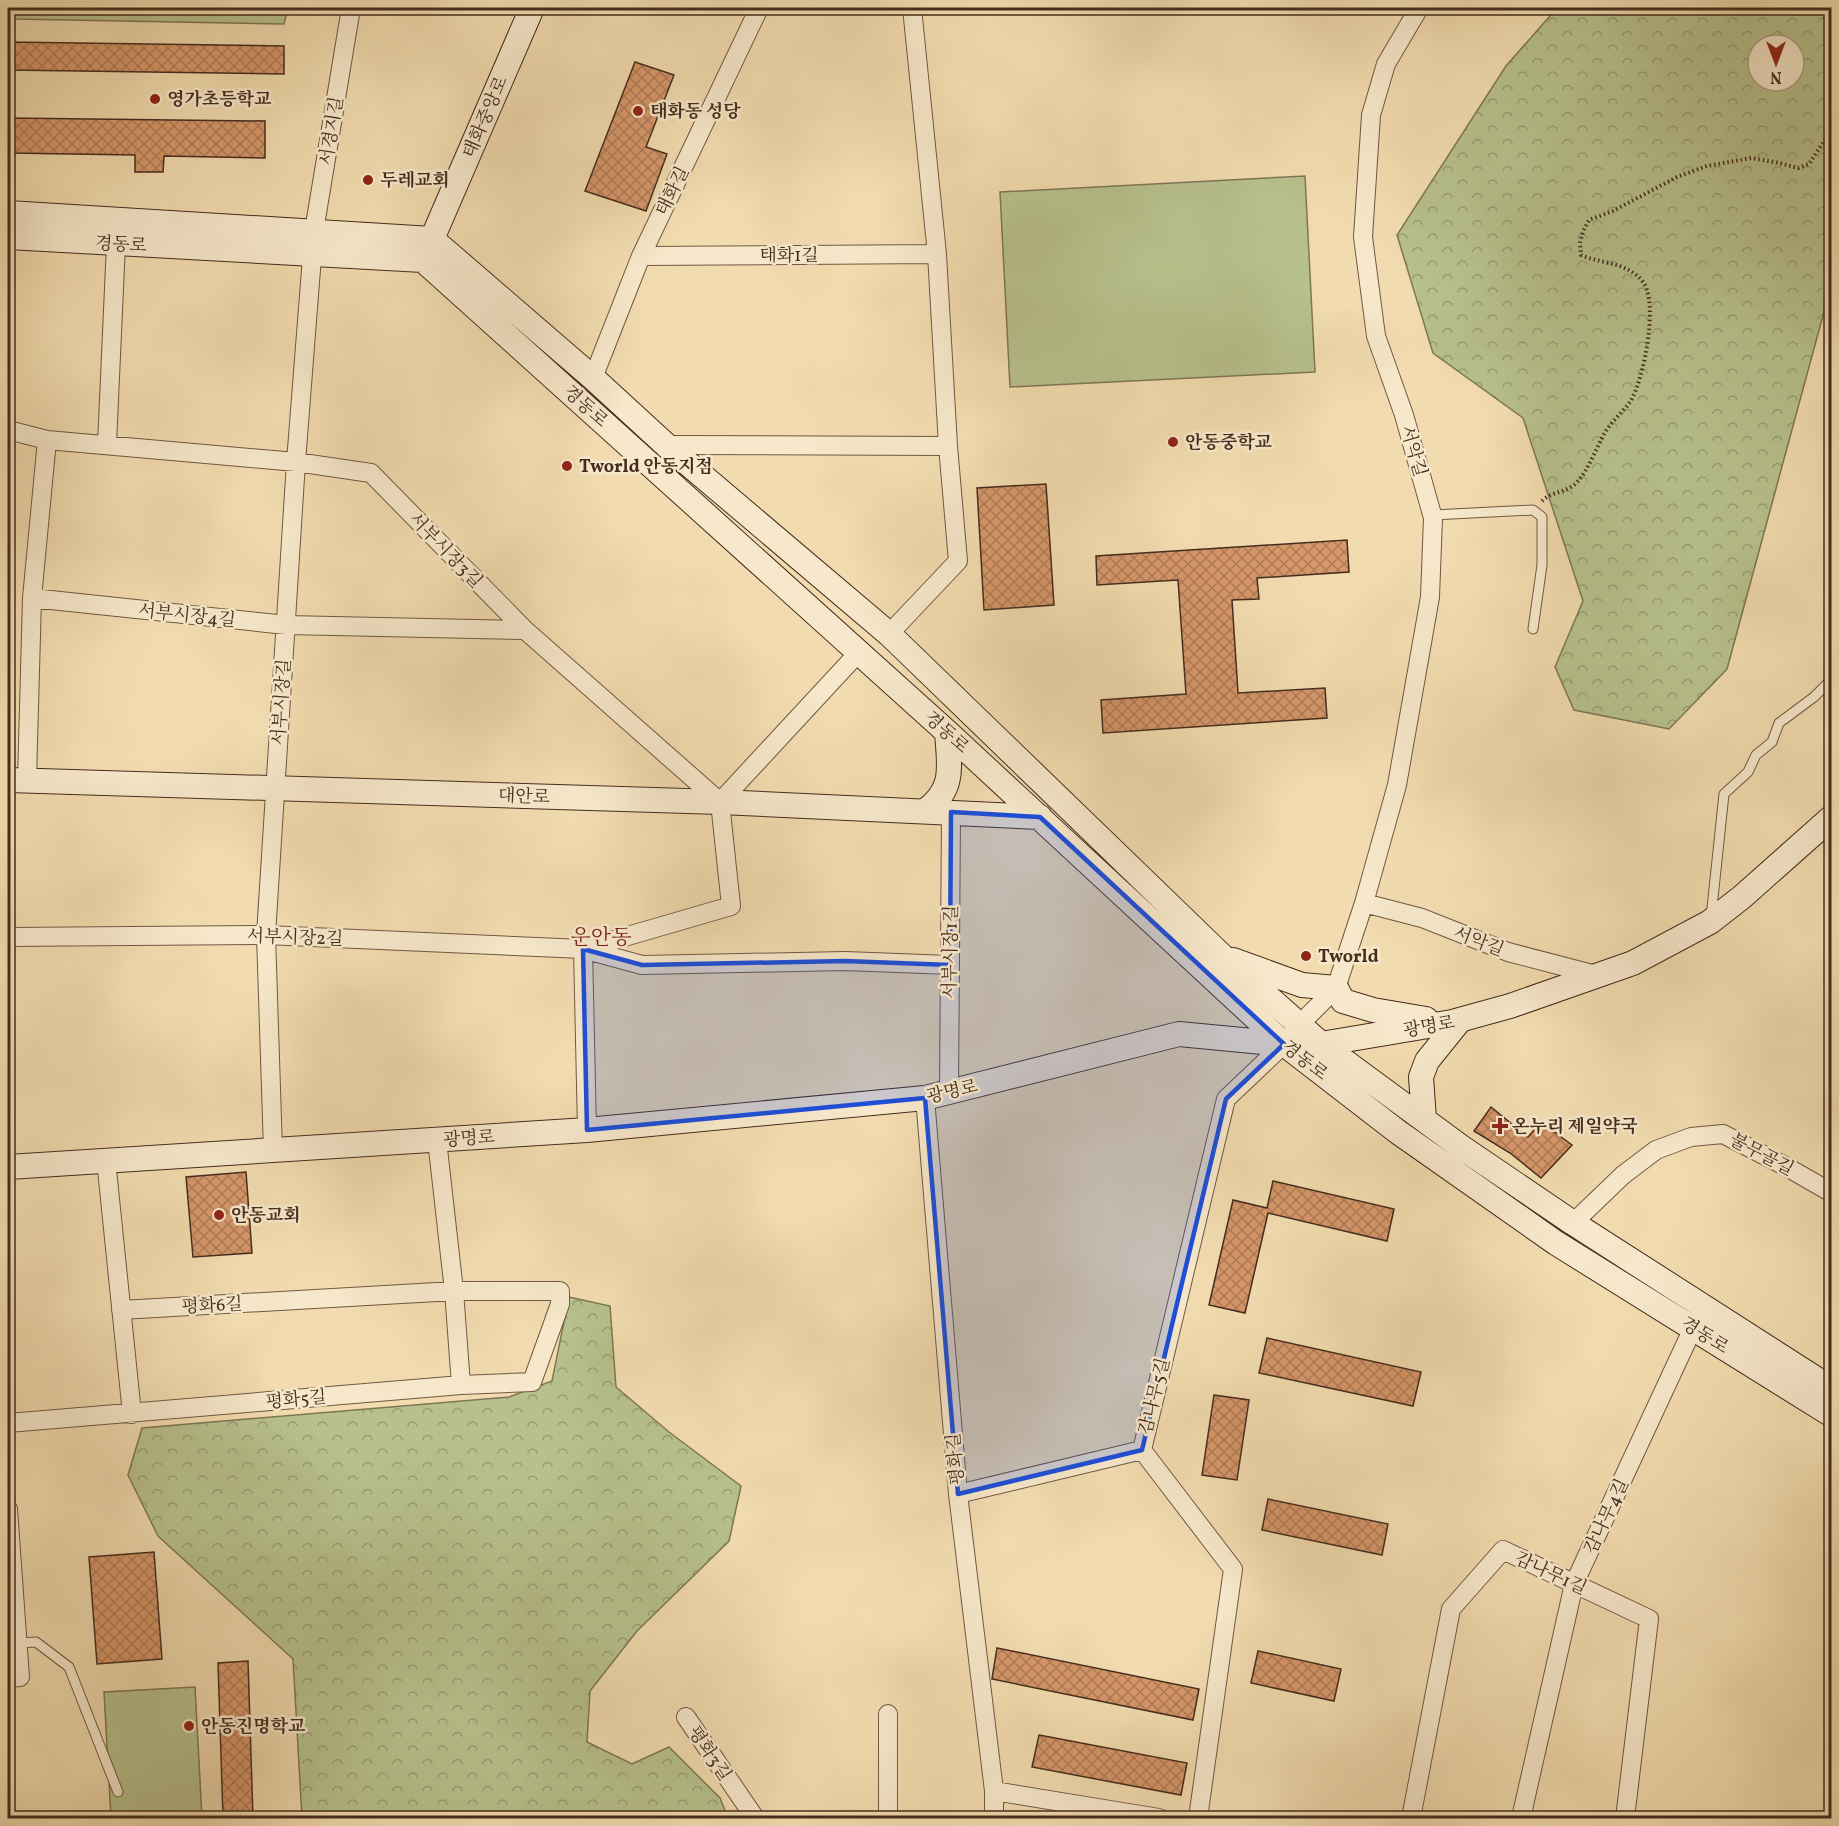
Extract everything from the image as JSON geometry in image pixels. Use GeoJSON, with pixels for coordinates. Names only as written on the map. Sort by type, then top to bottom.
{"type":"FeatureCollection","features":[{"type":"Feature","properties":{"kind":"street","name":"서경지길"},"geometry":{"type":"LineString","coordinates":[[313,243],[351,8]]}},
{"type":"Feature","properties":{"kind":"street","name":"태화중앙로"},"geometry":{"type":"LineString","coordinates":[[428,250],[532,8]]}},
{"type":"Feature","properties":{"kind":"street","name":"태화길"},"geometry":{"type":"LineString","coordinates":[[593,378],[641,256],[759,8]]}},
{"type":"Feature","properties":{"kind":"street"},"geometry":{"type":"LineString","coordinates":[[889,634],[958,561],[948,446],[937,254],[912,8]]}},
{"type":"Feature","properties":{"kind":"street","name":"서악길"},"geometry":{"type":"LineString","coordinates":[[1284,1044],[1299,1025],[1336,988],[1364,903],[1397,785],[1430,597],[1432,515],[1404,415],[1376,336],[1363,237],[1371,115],[1386,64],[1419,8]]}},
{"type":"Feature","properties":{"kind":"street","name":"경동로"},"geometry":{"type":"LineString","coordinates":[[8,213],[313,243],[428,250],[593,378],[666,445],[889,634],[1222,956],[1321,1044],[1461,1148],[1573,1223],[1832,1389]]}},
{"type":"Feature","properties":{"kind":"street","name":"경동로"},"geometry":{"type":"LineString","coordinates":[[8,237],[117,244],[313,243]]}},
{"type":"Feature","properties":{"kind":"street","name":"서부시장길"},"geometry":{"type":"LineString","coordinates":[[273,1150],[266,935],[296,462],[313,243]]}},
{"type":"Feature","properties":{"kind":"street"},"geometry":{"type":"LineString","coordinates":[[107,444],[117,244]]}},
{"type":"Feature","properties":{"kind":"street","name":"경동로"},"geometry":{"type":"LineString","coordinates":[[428,250],[1284,1044],[1398,1132],[1556,1243],[1832,1415]]}},
{"type":"Feature","properties":{"kind":"street","name":"태화1길"},"geometry":{"type":"LineString","coordinates":[[641,256],[937,254]]}},
{"type":"Feature","properties":{"kind":"street","name":"서부시장3길"},"geometry":{"type":"LineString","coordinates":[[8,430],[47,440],[296,462],[371,473],[525,630],[720,802]]}},
{"type":"Feature","properties":{"kind":"street"},"geometry":{"type":"LineString","coordinates":[[17,780],[47,440]]}},
{"type":"Feature","properties":{"kind":"street"},"geometry":{"type":"LineString","coordinates":[[666,445],[948,446]]}},
{"type":"Feature","properties":{"kind":"street","name":"서부시장4길"},"geometry":{"type":"LineString","coordinates":[[32,598],[286,625],[525,630]]}},
{"type":"Feature","properties":{"kind":"street"},"geometry":{"type":"LineString","coordinates":[[720,802],[859,652]]}},
{"type":"Feature","properties":{"kind":"street"},"geometry":{"type":"LineString","coordinates":[[925,811],[943,795],[948,778],[947,732]]}},
{"type":"Feature","properties":{"kind":"street","name":"대안로"},"geometry":{"type":"LineString","coordinates":[[17,780],[720,802],[1040,818]]}},
{"type":"Feature","properties":{"kind":"street","name":"서부시장2길"},"geometry":{"type":"LineString","coordinates":[[8,937],[266,935],[583,949],[731,906],[720,802]]}},
{"type":"Feature","properties":{"kind":"street","name":"서부시장1길"},"geometry":{"type":"LineString","coordinates":[[949,1092],[951,812]]}},
{"type":"Feature","properties":{"kind":"street","name":"광명로"},"geometry":{"type":"LineString","coordinates":[[8,1167],[587,1130],[925,1098],[1179,1034],[1284,1044],[1321,1044],[1456,1021],[1510,1006],[1633,963],[1710,922],[1742,897],[1832,817]]}},
{"type":"Feature","properties":{"kind":"street","name":"서악길"},"geometry":{"type":"LineString","coordinates":[[1364,903],[1422,918],[1508,952],[1596,975]]}},
{"type":"Feature","properties":{"kind":"street"},"geometry":{"type":"LineString","coordinates":[[587,1130],[583,949],[642,965],[845,961],[950,965]]}},
{"type":"Feature","properties":{"kind":"street"},"geometry":{"type":"LineString","coordinates":[[1222,956],[1302,985],[1336,988],[1342,1001],[1373,1010],[1411,1018],[1456,1021]]}},
{"type":"Feature","properties":{"kind":"street"},"geometry":{"type":"LineString","coordinates":[[1424,1119],[1421,1077],[1427,1061],[1456,1021]]}},
{"type":"Feature","properties":{"kind":"street","name":"감나무5길"},"geometry":{"type":"LineString","coordinates":[[1198,1818],[1233,1569],[1142,1450],[1226,1099],[1284,1044]]}},
{"type":"Feature","properties":{"kind":"street","name":"평화길"},"geometry":{"type":"LineString","coordinates":[[925,1098],[958,1494],[994,1791],[994,1818]]}},
{"type":"Feature","properties":{"kind":"street","name":"불무골길"},"geometry":{"type":"LineString","coordinates":[[1573,1223],[1623,1175],[1656,1150],[1691,1137],[1723,1134],[1832,1193]]}},
{"type":"Feature","properties":{"kind":"street"},"geometry":{"type":"LineString","coordinates":[[437,1140],[454,1292],[461,1385]]}},
{"type":"Feature","properties":{"kind":"street"},"geometry":{"type":"LineString","coordinates":[[106,1160],[132,1414]]}},
{"type":"Feature","properties":{"kind":"street","name":"평화6길"},"geometry":{"type":"LineString","coordinates":[[121,1310],[454,1292]]}},
{"type":"Feature","properties":{"kind":"street","name":"평화5길"},"geometry":{"type":"LineString","coordinates":[[8,1423],[461,1385],[532,1382],[560,1304],[560,1292],[454,1292]]}},
{"type":"Feature","properties":{"kind":"street","name":"감나무4길"},"geometry":{"type":"LineString","coordinates":[[1521,1818],[1574,1584],[1693,1328]]}},
{"type":"Feature","properties":{"kind":"street"},"geometry":{"type":"LineString","coordinates":[[958,1494],[1142,1450]]}},
{"type":"Feature","properties":{"kind":"street"},"geometry":{"type":"LineString","coordinates":[[8,1509],[10,1580],[20,1677],[8,1678]]}},
{"type":"Feature","properties":{"kind":"street","name":"감나무1길"},"geometry":{"type":"LineString","coordinates":[[1411,1818],[1451,1609],[1503,1550],[1649,1619],[1625,1818]]}},
{"type":"Feature","properties":{"kind":"street"},"geometry":{"type":"LineString","coordinates":[[888,1714],[888,1818]]}},
{"type":"Feature","properties":{"kind":"street","name":"평화3길"},"geometry":{"type":"LineString","coordinates":[[686,1717],[755,1818]]}},
{"type":"Feature","properties":{"kind":"street"},"geometry":{"type":"LineString","coordinates":[[994,1791],[1157,1818]]}},
{"type":"Feature","properties":{"kind":"lane"},"geometry":{"type":"LineString","coordinates":[[1432,515],[1533,510],[1542,517],[1542,565],[1533,629]]}},
{"type":"Feature","properties":{"kind":"lane"},"geometry":{"type":"LineString","coordinates":[[1710,922],[1724,794],[1748,772],[1756,755],[1772,742],[1779,723],[1814,697],[1832,678]]}},
{"type":"Feature","properties":{"kind":"lane"},"geometry":{"type":"LineString","coordinates":[[17,1643],[36,1642],[69,1666],[118,1792]]}},
{"type":"Feature","properties":{"kind":"path"},"geometry":{"type":"LineString","coordinates":[[1533,510],[1546,497],[1568,489],[1578,482],[1606,431],[1630,401],[1637,387],[1646,351],[1650,309],[1648,291],[1644,282],[1617,264],[1592,260],[1581,255],[1580,243],[1589,220],[1613,211],[1677,177],[1707,166],[1751,158],[1798,168],[1809,164],[1832,129]]}},
{"type":"Feature","properties":{"kind":"highlighted area"},"geometry":{"type":"Polygon","coordinates":[[[951,812],[1040,817],[1284,1044],[1226,1099],[1142,1450],[958,1494],[925,1098],[587,1130],[583,949],[642,965],[845,961],[950,965],[951,812]]]}},
{"type":"Feature","properties":{"kind":"green space"},"geometry":{"type":"Polygon","coordinates":[[[17,8],[288,8],[284,24],[14,19],[17,8]]]}},
{"type":"Feature","properties":{"kind":"green space"},"geometry":{"type":"Polygon","coordinates":[[[1557,8],[1831,8],[1831,286],[1727,669],[1669,729],[1574,710],[1555,667],[1583,601],[1523,418],[1433,353],[1397,235],[1506,66],[1557,8]]]}},
{"type":"Feature","properties":{"kind":"green space"},"geometry":{"type":"Polygon","coordinates":[[[1305,176],[1315,372],[1010,387],[1000,192],[1305,176]]]}},
{"type":"Feature","properties":{"kind":"green space"},"geometry":{"type":"Polygon","coordinates":[[[569,1297],[610,1306],[616,1387],[669,1432],[741,1486],[729,1541],[637,1631],[590,1691],[587,1742],[632,1764],[669,1747],[720,1798],[728,1818],[302,1818],[293,1659],[158,1536],[128,1475],[142,1428],[509,1397],[552,1381],[569,1297]]]}},
{"type":"Feature","properties":{"kind":"green space"},"geometry":{"type":"Polygon","coordinates":[[[195,1687],[202,1818],[111,1818],[104,1692],[195,1687]]]}},
{"type":"Feature","properties":{"kind":"building"},"geometry":{"type":"Polygon","coordinates":[[[8,42],[284,46],[284,74],[8,70],[8,42]]]}},
{"type":"Feature","properties":{"kind":"building","name":"태화동 성당"},"geometry":{"type":"Polygon","coordinates":[[[635,62],[674,75],[646,147],[667,154],[646,211],[585,191],[635,62]]]}},
{"type":"Feature","properties":{"kind":"building"},"geometry":{"type":"Polygon","coordinates":[[[8,118],[265,121],[265,158],[164,156],[163,172],[135,172],[135,155],[8,153],[8,118]]]}},
{"type":"Feature","properties":{"kind":"building"},"geometry":{"type":"Polygon","coordinates":[[[1046,484],[1054,605],[984,610],[977,488],[1046,484]]]}},
{"type":"Feature","properties":{"kind":"building"},"geometry":{"type":"Polygon","coordinates":[[[1347,540],[1349,572],[1257,578],[1259,599],[1232,600],[1238,693],[1325,688],[1327,718],[1103,733],[1101,700],[1186,694],[1178,580],[1097,585],[1096,556],[1347,540]]]}},
{"type":"Feature","properties":{"kind":"building"},"geometry":{"type":"Polygon","coordinates":[[[1491,1107],[1528,1137],[1541,1122],[1572,1145],[1541,1178],[1510,1153],[1474,1131],[1491,1107]]]}},
{"type":"Feature","properties":{"kind":"building","name":"안동교회"},"geometry":{"type":"Polygon","coordinates":[[[246,1172],[252,1253],[193,1257],[186,1177],[246,1172]]]}},
{"type":"Feature","properties":{"kind":"building"},"geometry":{"type":"Polygon","coordinates":[[[1273,1181],[1394,1209],[1387,1241],[1268,1213],[1245,1313],[1209,1305],[1233,1200],[1267,1208],[1273,1181]]]}},
{"type":"Feature","properties":{"kind":"building"},"geometry":{"type":"Polygon","coordinates":[[[1267,1338],[1421,1372],[1413,1406],[1259,1373],[1267,1338]]]}},
{"type":"Feature","properties":{"kind":"building"},"geometry":{"type":"Polygon","coordinates":[[[1214,1395],[1249,1400],[1237,1480],[1202,1475],[1214,1395]]]}},
{"type":"Feature","properties":{"kind":"building"},"geometry":{"type":"Polygon","coordinates":[[[1268,1499],[1388,1524],[1382,1555],[1262,1530],[1268,1499]]]}},
{"type":"Feature","properties":{"kind":"building"},"geometry":{"type":"Polygon","coordinates":[[[154,1552],[162,1659],[97,1664],[89,1557],[154,1552]]]}},
{"type":"Feature","properties":{"kind":"building"},"geometry":{"type":"Polygon","coordinates":[[[997,1648],[1199,1689],[1193,1720],[992,1679],[997,1648]]]}},
{"type":"Feature","properties":{"kind":"building"},"geometry":{"type":"Polygon","coordinates":[[[1258,1651],[1341,1669],[1334,1701],[1251,1683],[1258,1651]]]}},
{"type":"Feature","properties":{"kind":"building"},"geometry":{"type":"Polygon","coordinates":[[[248,1661],[253,1818],[223,1818],[218,1663],[248,1661]]]}},
{"type":"Feature","properties":{"kind":"building"},"geometry":{"type":"Polygon","coordinates":[[[1039,1735],[1187,1763],[1181,1795],[1032,1767],[1039,1735]]]}},
{"type":"Feature","properties":{"kind":"place","name":"영가초등학교"},"geometry":{"type":"Point","coordinates":[155,99]}},
{"type":"Feature","properties":{"kind":"place","name":"태화동 성당"},"geometry":{"type":"Point","coordinates":[638,111]}},
{"type":"Feature","properties":{"kind":"place","name":"두레교회"},"geometry":{"type":"Point","coordinates":[368,180]}},
{"type":"Feature","properties":{"kind":"place","name":"안동중학교"},"geometry":{"type":"Point","coordinates":[1173,442]}},
{"type":"Feature","properties":{"kind":"place","name":"Tworld 안동지점"},"geometry":{"type":"Point","coordinates":[567,466]}},
{"type":"Feature","properties":{"kind":"place","name":"Tworld"},"geometry":{"type":"Point","coordinates":[1306,956]}},
{"type":"Feature","properties":{"kind":"place","name":"온누리 제일약국"},"geometry":{"type":"Point","coordinates":[1500,1126]}},
{"type":"Feature","properties":{"kind":"place","name":"안동교회"},"geometry":{"type":"Point","coordinates":[219,1215]}},
{"type":"Feature","properties":{"kind":"place","name":"안동진명학교"},"geometry":{"type":"Point","coordinates":[189,1726]}},
{"type":"Feature","properties":{"kind":"district","name":"운안동"},"geometry":{"type":"Point","coordinates":[601,937]}}]}
